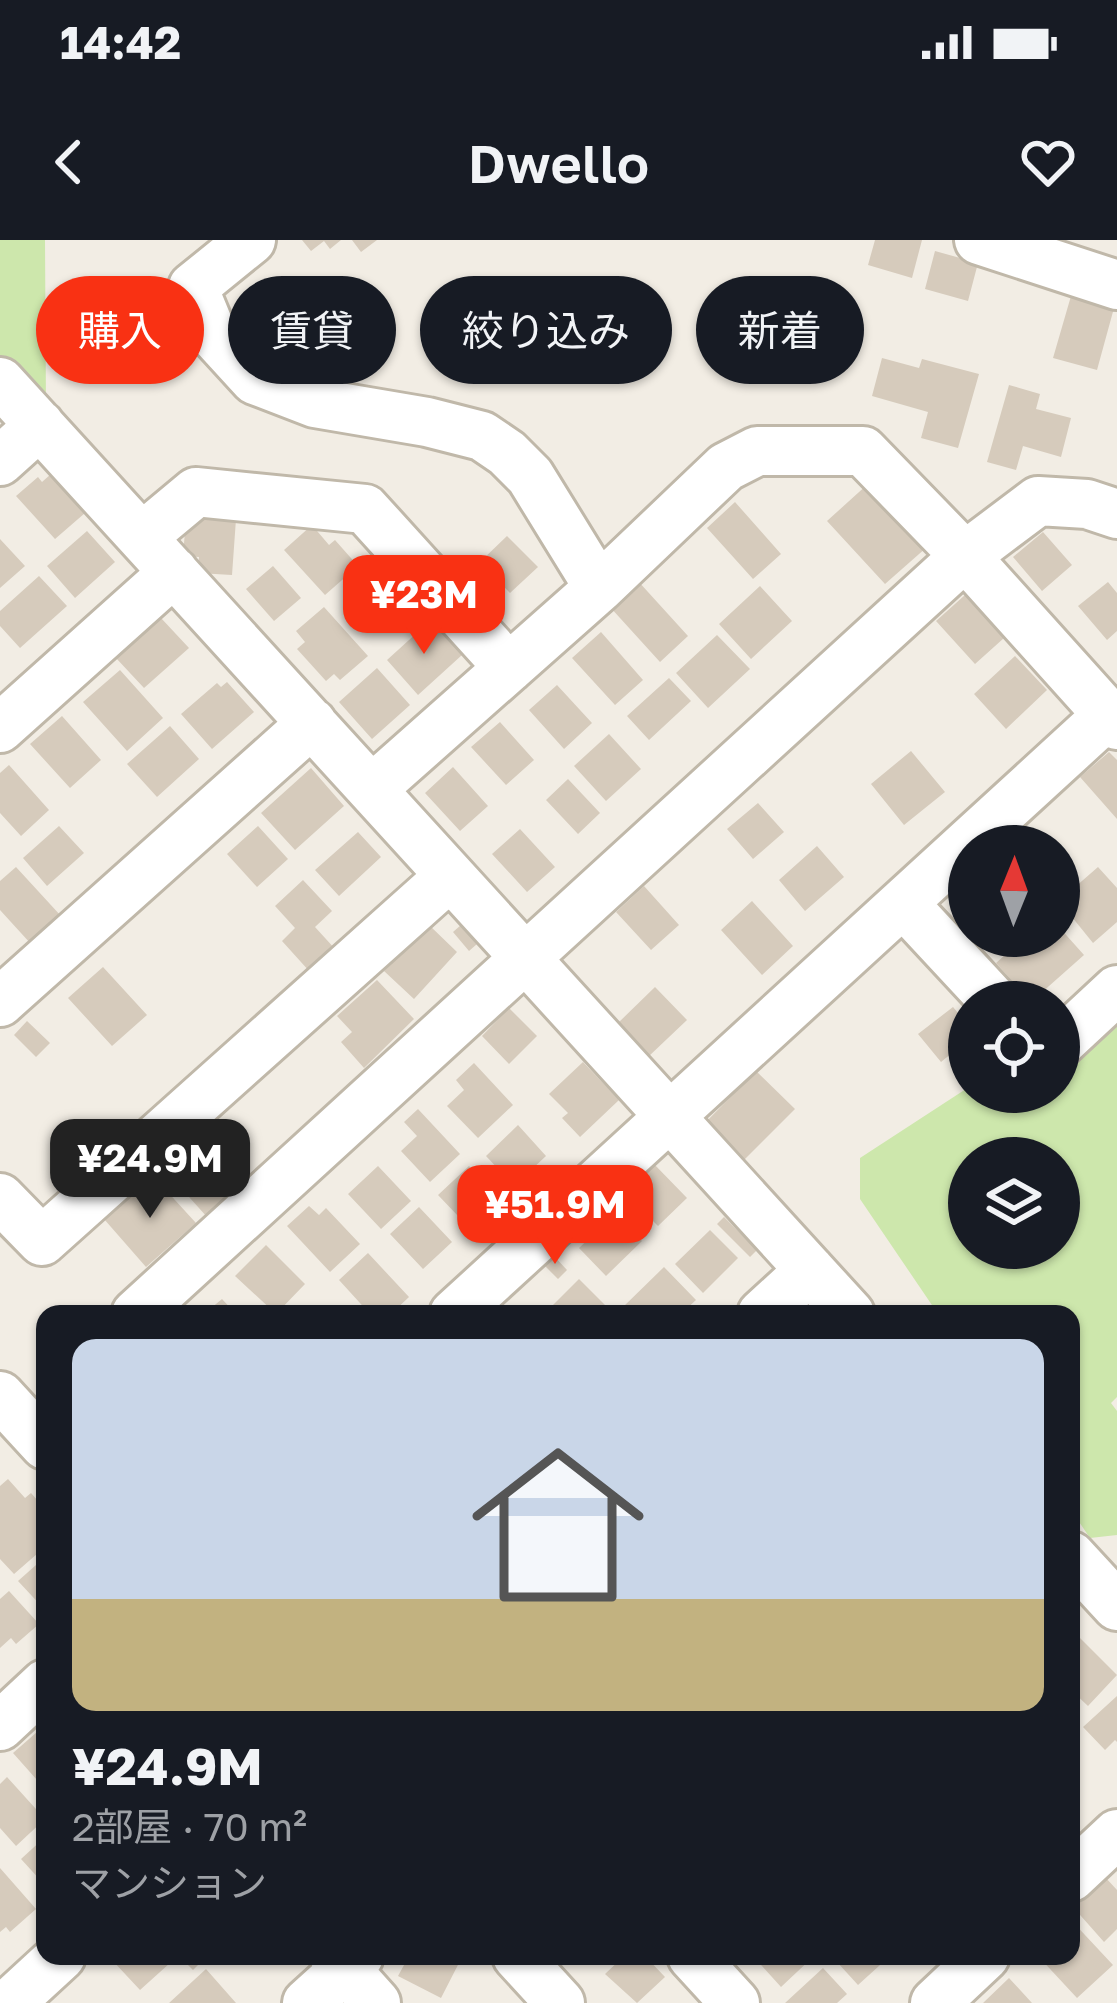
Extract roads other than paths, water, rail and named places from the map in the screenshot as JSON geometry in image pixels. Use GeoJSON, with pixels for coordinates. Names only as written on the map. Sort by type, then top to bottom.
{"type":"FeatureCollection","features":[{"type":"Feature","properties":{"kind":"street"},"geometry":{"type":"LineString","coordinates":[[251,240],[193,287],[212,334],[255,380],[315,403],[482,436],[530,476],[598,588]]}},
{"type":"Feature","properties":{"kind":"street"},"geometry":{"type":"LineString","coordinates":[[980,240],[1117,285]]}},
{"type":"Feature","properties":{"kind":"street"},"geometry":{"type":"LineString","coordinates":[[0,382],[842,1305]]}},
{"type":"Feature","properties":{"kind":"street"},"geometry":{"type":"LineString","coordinates":[[0,461],[40,425]]}},
{"type":"Feature","properties":{"kind":"street"},"geometry":{"type":"LineString","coordinates":[[372,789],[727,467],[757,451],[862,451],[965,556],[1112,720],[903,903],[464,1305]]}},
{"type":"Feature","properties":{"kind":"street"},"geometry":{"type":"LineString","coordinates":[[0,728],[158,555],[196,492],[365,509],[508,668]]}},
{"type":"Feature","properties":{"kind":"street"},"geometry":{"type":"LineString","coordinates":[[146,1305],[965,556],[1038,501],[1087,504],[1117,514]]}},
{"type":"Feature","properties":{"kind":"street"},"geometry":{"type":"LineString","coordinates":[[0,1002],[312,723]]}},
{"type":"Feature","properties":{"kind":"street"},"geometry":{"type":"LineString","coordinates":[[0,1198],[42,1241],[450,875]]}},
{"type":"Feature","properties":{"kind":"street"},"geometry":{"type":"LineString","coordinates":[[903,903],[975,981]]}},
{"type":"Feature","properties":{"kind":"street"},"geometry":{"type":"LineString","coordinates":[[1080,1024],[1117,989]]}},
{"type":"Feature","properties":{"kind":"street"},"geometry":{"type":"LineString","coordinates":[[772,1305],[810,1270]]}},
{"type":"Feature","properties":{"kind":"street"},"geometry":{"type":"LineString","coordinates":[[0,1726],[36,1692]]}},
{"type":"Feature","properties":{"kind":"street"},"geometry":{"type":"LineString","coordinates":[[1080,1869],[1117,1834]]}},
{"type":"Feature","properties":{"kind":"street"},"geometry":{"type":"LineString","coordinates":[[10,2003],[51,1965]]}},
{"type":"Feature","properties":{"kind":"street"},"geometry":{"type":"LineString","coordinates":[[525,1965],[560,2003]]}},
{"type":"Feature","properties":{"kind":"street"},"geometry":{"type":"LineString","coordinates":[[700,1965],[736,2003]]}},
{"type":"Feature","properties":{"kind":"street"},"geometry":{"type":"LineString","coordinates":[[934,2003],[975,1965]]}},
{"type":"Feature","properties":{"kind":"street"},"geometry":{"type":"LineString","coordinates":[[307,2003],[354,1971]]}}]}
